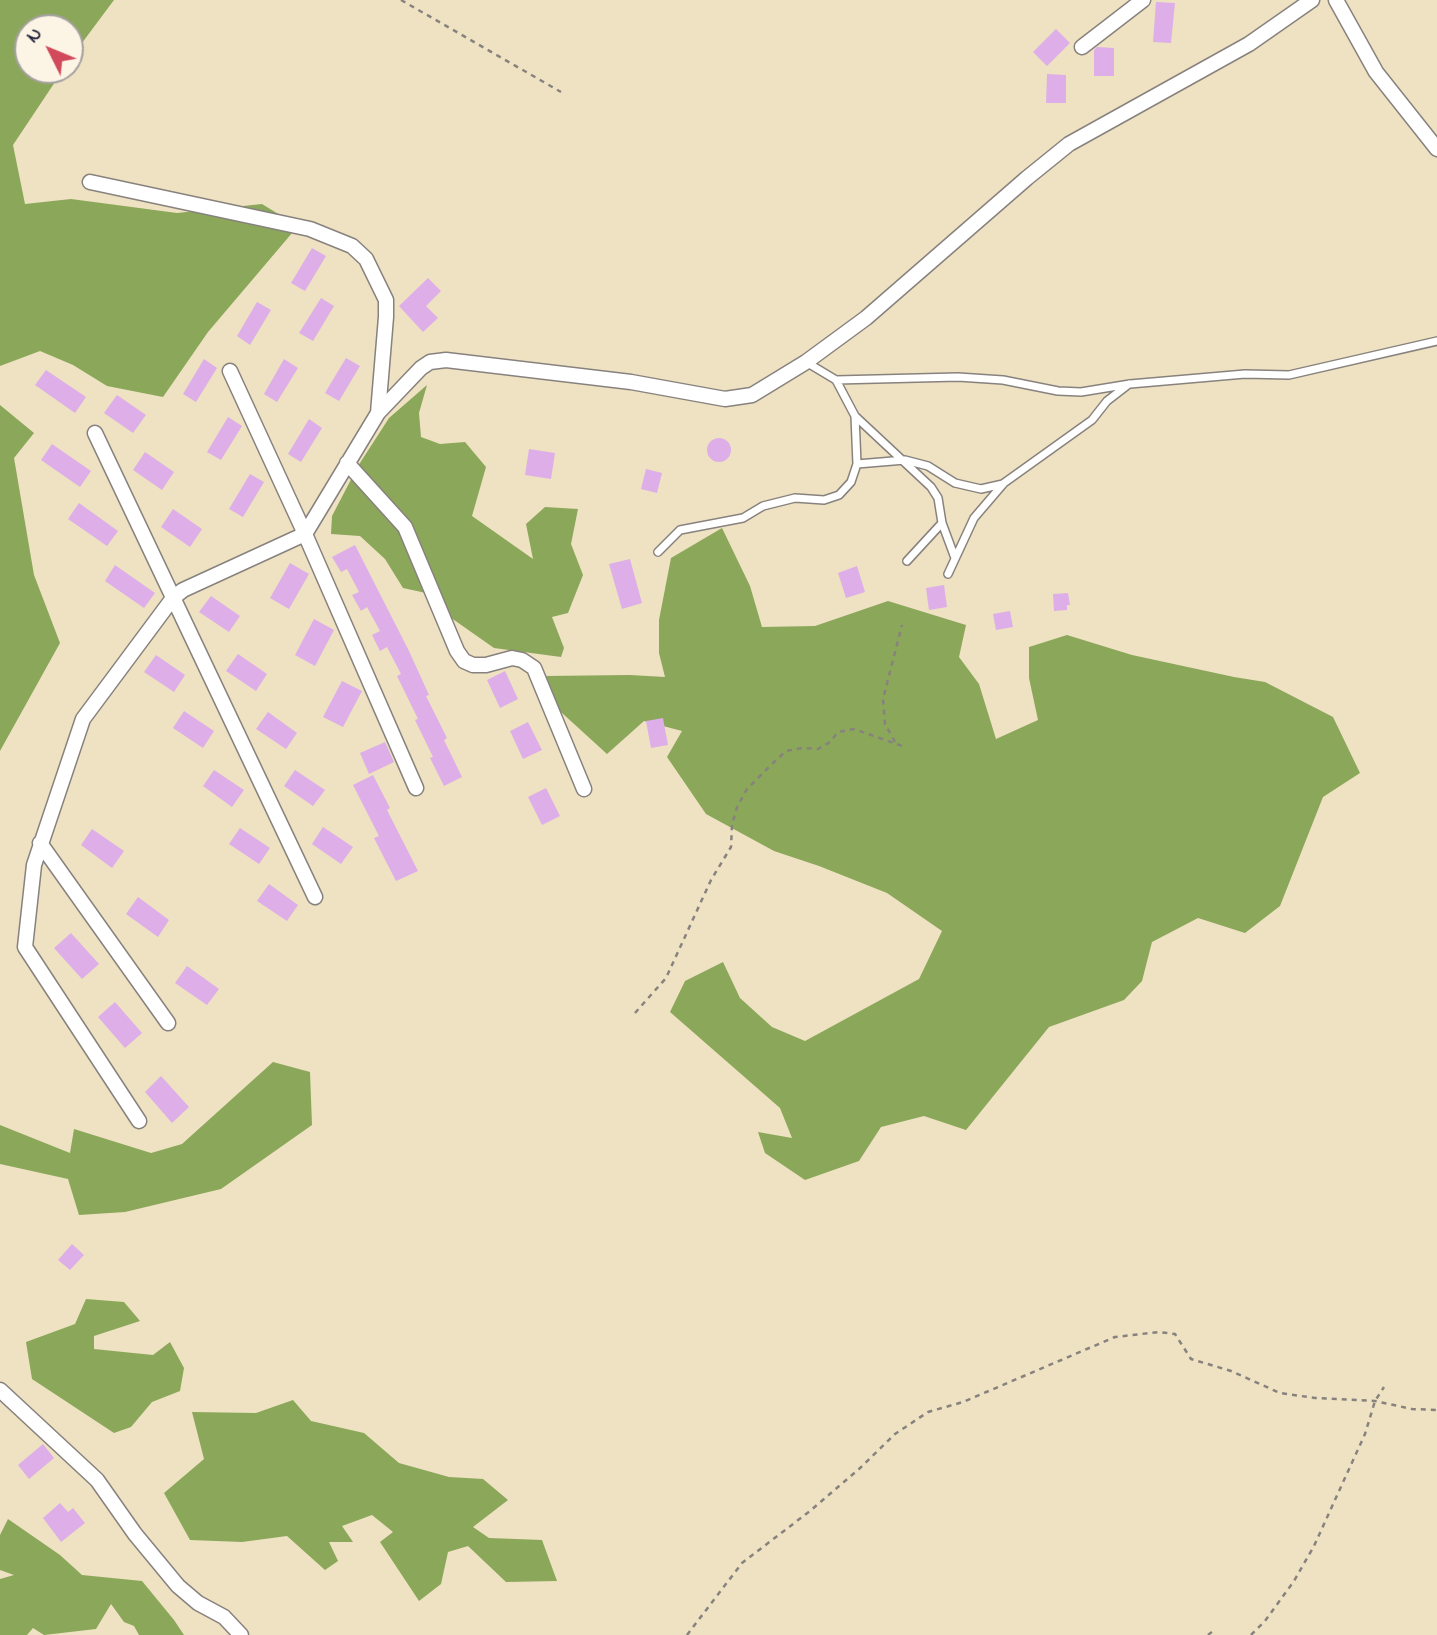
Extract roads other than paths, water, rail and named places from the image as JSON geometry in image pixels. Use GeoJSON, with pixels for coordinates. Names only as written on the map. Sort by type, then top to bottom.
{"type":"FeatureCollection","features":[{"type":"Feature","properties":{"kind":"street"},"geometry":{"type":"LineString","coordinates":[[1082,47],[1143,0]]}},
{"type":"Feature","properties":{"kind":"street"},"geometry":{"type":"LineString","coordinates":[[139,1121],[25,947],[34,865],[83,719],[173,598],[183,590],[306,534],[378,413],[430,362],[446,360],[631,382],[725,399],[752,395],[806,362],[866,318],[1069,144],[1249,44],[1312,0]]}},
{"type":"Feature","properties":{"kind":"street"},"geometry":{"type":"LineString","coordinates":[[1336,0],[1376,72],[1437,149]]}},
{"type":"Feature","properties":{"kind":"street"},"geometry":{"type":"LineString","coordinates":[[90,182],[310,229],[352,246],[366,259],[386,300],[378,413]]}},
{"type":"Feature","properties":{"kind":"street"},"geometry":{"type":"LineString","coordinates":[[230,371],[306,534],[416,788]]}},
{"type":"Feature","properties":{"kind":"street"},"geometry":{"type":"LineString","coordinates":[[95,433],[315,897]]}},
{"type":"Feature","properties":{"kind":"street"},"geometry":{"type":"LineString","coordinates":[[346,463],[405,527],[457,651],[464,660],[473,665],[486,665],[512,658],[522,660],[534,668],[584,789]]}},
{"type":"Feature","properties":{"kind":"street"},"geometry":{"type":"LineString","coordinates":[[40,843],[168,1023]]}},
{"type":"Feature","properties":{"kind":"street"},"geometry":{"type":"LineString","coordinates":[[0,1390],[97,1480],[135,1534],[178,1586],[198,1603],[223,1617],[241,1635]]}},
{"type":"Feature","properties":{"kind":"lane"},"geometry":{"type":"LineString","coordinates":[[836,380],[958,377],[1003,380],[1058,391],[1081,392],[1130,384],[1245,374],[1289,375],[1437,341]]}},
{"type":"Feature","properties":{"kind":"lane"},"geometry":{"type":"LineString","coordinates":[[806,362],[836,380],[855,416],[931,487],[938,498],[942,523],[954,558]]}},
{"type":"Feature","properties":{"kind":"lane"},"geometry":{"type":"LineString","coordinates":[[948,574],[974,517],[1004,484],[1092,420],[1107,401],[1130,384]]}},
{"type":"Feature","properties":{"kind":"lane"},"geometry":{"type":"LineString","coordinates":[[658,552],[680,530],[743,518],[763,506],[795,498],[824,500],[839,495],[851,482],[857,464],[855,416]]}},
{"type":"Feature","properties":{"kind":"lane"},"geometry":{"type":"LineString","coordinates":[[857,464],[905,460],[928,466],[955,483],[981,489],[1004,484]]}},
{"type":"Feature","properties":{"kind":"lane"},"geometry":{"type":"LineString","coordinates":[[907,561],[942,523]]}}]}
